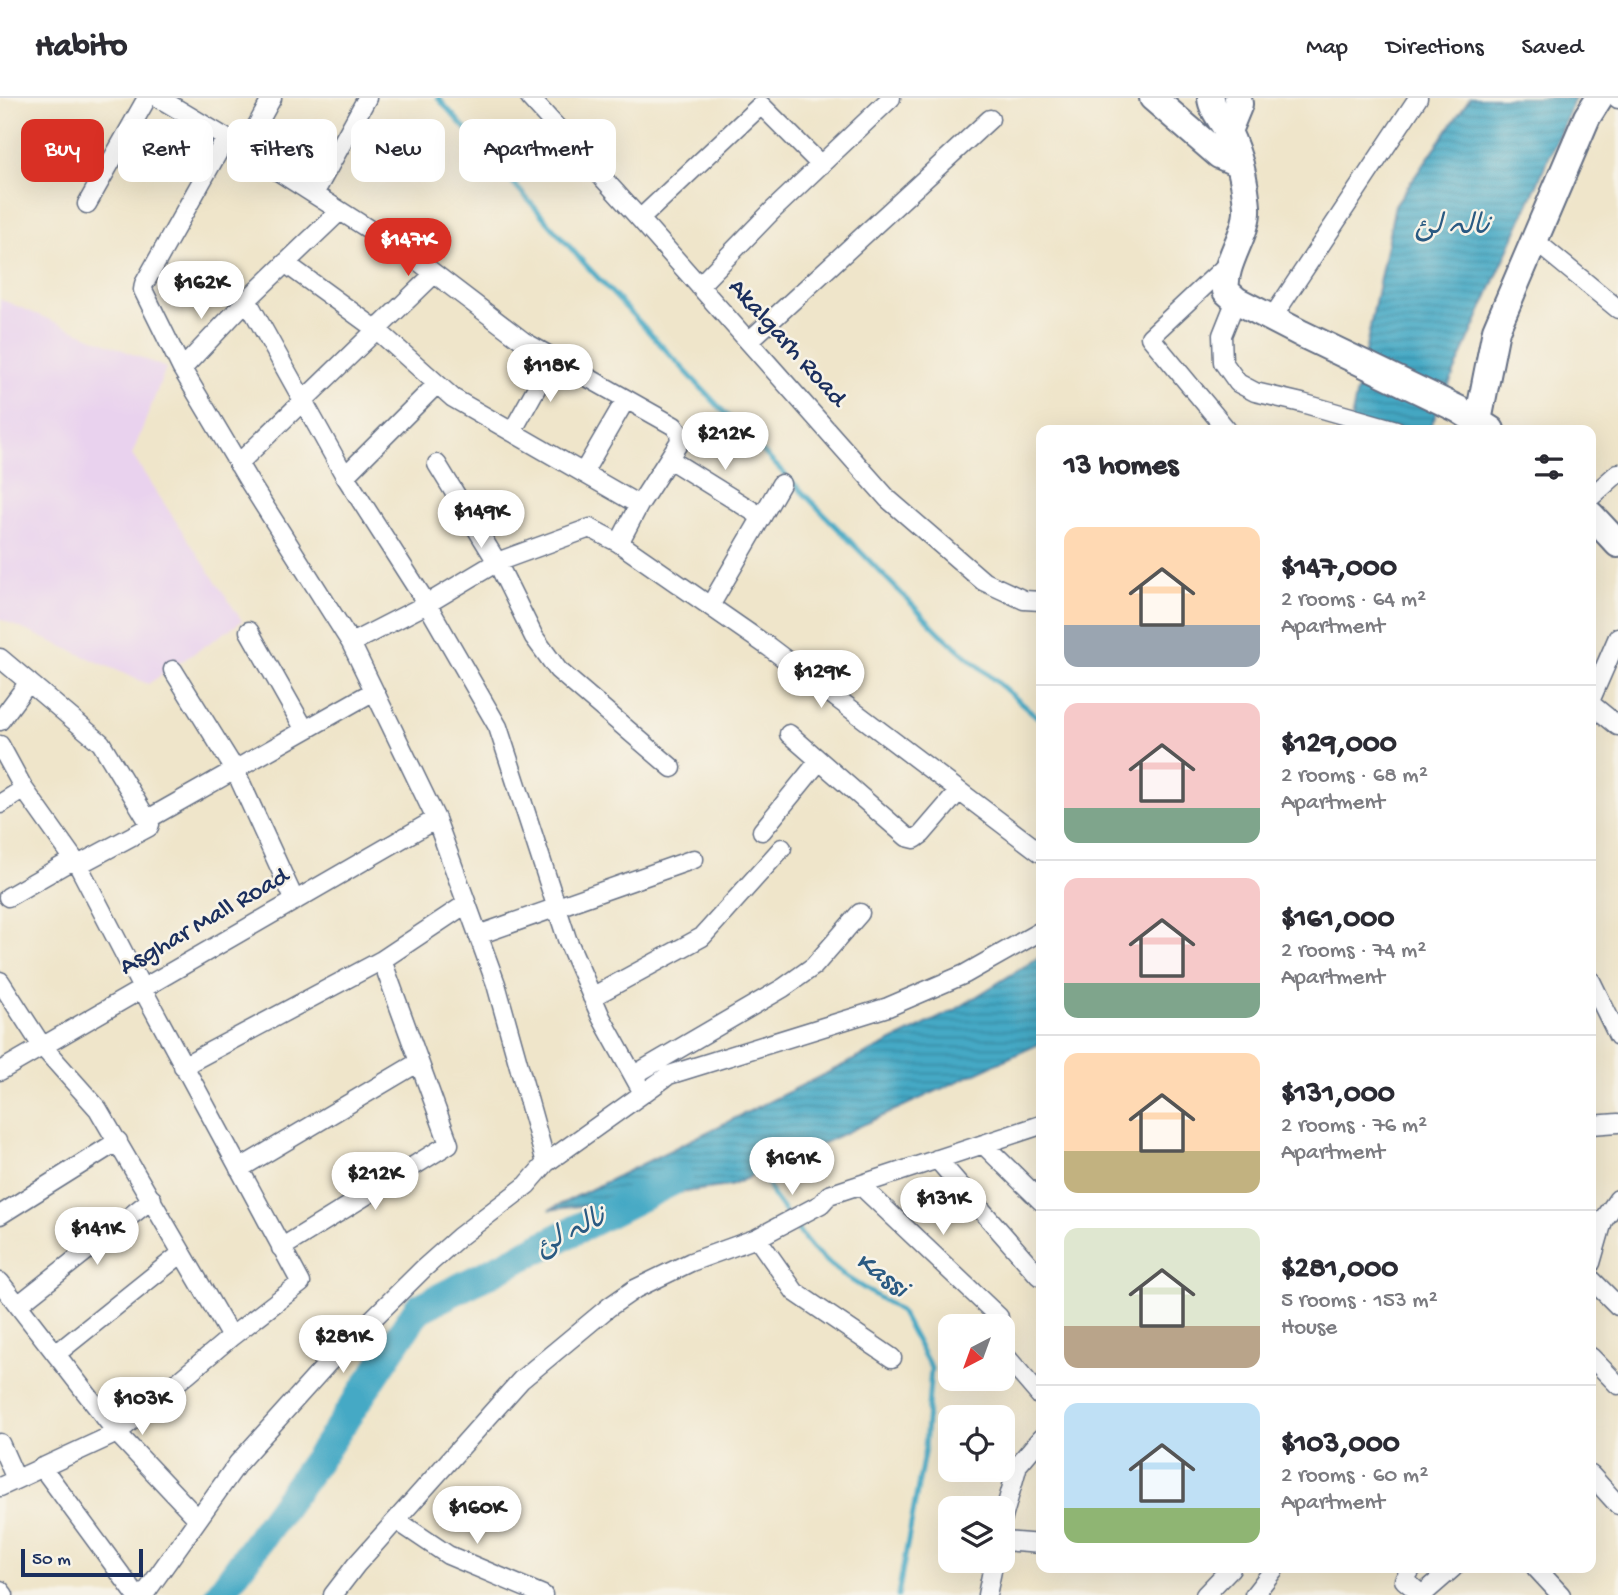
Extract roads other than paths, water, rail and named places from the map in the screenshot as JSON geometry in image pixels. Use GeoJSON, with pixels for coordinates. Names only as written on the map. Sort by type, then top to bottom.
{"type":"FeatureCollection","features":[{"type":"Feature","properties":{"kind":"main road"},"geometry":{"type":"LineString","coordinates":[[1153,98],[1219,155],[1240,164]]}},
{"type":"Feature","properties":{"kind":"main road"},"geometry":{"type":"LineString","coordinates":[[1211,98],[1228,131],[1240,164],[1248,210],[1224,279],[1226,291],[1236,300],[1475,423],[1496,330],[1587,117],[1598,98]]}},
{"type":"Feature","properties":{"kind":"main road"},"geometry":{"type":"LineString","coordinates":[[1228,131],[1239,104],[1238,98]]}},
{"type":"Feature","properties":{"kind":"main road"},"geometry":{"type":"LineString","coordinates":[[1596,520],[1618,544]]}},
{"type":"Feature","properties":{"kind":"street"},"geometry":{"type":"LineString","coordinates":[[87,204],[146,98]]}},
{"type":"Feature","properties":{"kind":"street"},"geometry":{"type":"LineString","coordinates":[[260,119],[272,98]]}},
{"type":"Feature","properties":{"kind":"street"},"geometry":{"type":"LineString","coordinates":[[314,194],[367,98]]}},
{"type":"Feature","properties":{"kind":"street","name":"Akalgarh Road"},"geometry":{"type":"LineString","coordinates":[[530,98],[888,499],[983,581],[1033,601]]}},
{"type":"Feature","properties":{"kind":"street"},"geometry":{"type":"LineString","coordinates":[[699,286],[891,98]]}},
{"type":"Feature","properties":{"kind":"street"},"geometry":{"type":"LineString","coordinates":[[1272,318],[1418,98]]}},
{"type":"Feature","properties":{"kind":"street"},"geometry":{"type":"LineString","coordinates":[[169,100],[226,138],[143,290],[182,369],[351,643],[436,819],[496,984],[546,1163]]}},
{"type":"Feature","properties":{"kind":"street"},"geometry":{"type":"LineString","coordinates":[[640,219],[761,105],[821,164]]}},
{"type":"Feature","properties":{"kind":"street"},"geometry":{"type":"LineString","coordinates":[[749,341],[990,119]]}},
{"type":"Feature","properties":{"kind":"street"},"geometry":{"type":"LineString","coordinates":[[295,182],[414,258],[523,341],[674,426],[680,441],[639,505],[619,543]]}},
{"type":"Feature","properties":{"kind":"street"},"geometry":{"type":"LineString","coordinates":[[182,369],[247,300],[340,211]]}},
{"type":"Feature","properties":{"kind":"street"},"geometry":{"type":"LineString","coordinates":[[1534,240],[1618,309]]}},
{"type":"Feature","properties":{"kind":"street"},"geometry":{"type":"LineString","coordinates":[[1223,425],[1150,337],[1232,261]]}},
{"type":"Feature","properties":{"kind":"street"},"geometry":{"type":"LineString","coordinates":[[285,263],[377,330],[453,398],[639,505]]}},
{"type":"Feature","properties":{"kind":"street"},"geometry":{"type":"LineString","coordinates":[[239,464],[433,275]]}},
{"type":"Feature","properties":{"kind":"street"},"geometry":{"type":"LineString","coordinates":[[247,300],[345,476],[427,604],[498,727],[568,939],[601,1017],[643,1093]]}},
{"type":"Feature","properties":{"kind":"street"},"geometry":{"type":"LineString","coordinates":[[1236,300],[1222,335],[1223,362],[1238,383],[1255,392],[1378,425]]}},
{"type":"Feature","properties":{"kind":"street"},"geometry":{"type":"LineString","coordinates":[[512,432],[553,358]]}},
{"type":"Feature","properties":{"kind":"street"},"geometry":{"type":"LineString","coordinates":[[345,476],[437,384]]}},
{"type":"Feature","properties":{"kind":"street"},"geometry":{"type":"LineString","coordinates":[[583,473],[626,399]]}},
{"type":"Feature","properties":{"kind":"street"},"geometry":{"type":"LineString","coordinates":[[668,459],[762,517]]}},
{"type":"Feature","properties":{"kind":"street"},"geometry":{"type":"LineString","coordinates":[[437,464],[497,562],[534,636],[558,670],[672,768]]}},
{"type":"Feature","properties":{"kind":"street"},"geometry":{"type":"LineString","coordinates":[[1596,493],[1618,473]]}},
{"type":"Feature","properties":{"kind":"street"},"geometry":{"type":"LineString","coordinates":[[710,606],[781,484]]}},
{"type":"Feature","properties":{"kind":"street"},"geometry":{"type":"LineString","coordinates":[[351,643],[427,604],[497,562],[590,528],[619,543],[769,647],[1036,849]]}},
{"type":"Feature","properties":{"kind":"street"},"geometry":{"type":"LineString","coordinates":[[249,631],[305,730]]}},
{"type":"Feature","properties":{"kind":"street"},"geometry":{"type":"LineString","coordinates":[[1596,690],[1618,637]]}},
{"type":"Feature","properties":{"kind":"street"},"geometry":{"type":"LineString","coordinates":[[0,657],[101,743],[148,819],[149,827],[8,897]]}},
{"type":"Feature","properties":{"kind":"street"},"geometry":{"type":"LineString","coordinates":[[173,670],[235,770],[295,901]]}},
{"type":"Feature","properties":{"kind":"street"},"geometry":{"type":"LineString","coordinates":[[0,721],[29,682]]}},
{"type":"Feature","properties":{"kind":"street"},"geometry":{"type":"LineString","coordinates":[[148,819],[374,691]]}},
{"type":"Feature","properties":{"kind":"street"},"geometry":{"type":"LineString","coordinates":[[1596,706],[1618,726]]}},
{"type":"Feature","properties":{"kind":"street"},"geometry":{"type":"LineString","coordinates":[[789,734],[907,837],[915,839],[922,834],[959,791]]}},
{"type":"Feature","properties":{"kind":"street"},"geometry":{"type":"LineString","coordinates":[[0,745],[24,789],[76,862],[301,1283],[230,1337],[117,1433],[8,1483],[0,1443]]}},
{"type":"Feature","properties":{"kind":"street"},"geometry":{"type":"LineString","coordinates":[[762,831],[819,761]]}},
{"type":"Feature","properties":{"kind":"street"},"geometry":{"type":"LineString","coordinates":[[0,804],[24,789]]}},
{"type":"Feature","properties":{"kind":"street","name":"Asghar Mall Road"},"geometry":{"type":"LineString","coordinates":[[0,1071],[436,819]]}},
{"type":"Feature","properties":{"kind":"street"},"geometry":{"type":"LineString","coordinates":[[592,998],[702,937],[782,848]]}},
{"type":"Feature","properties":{"kind":"street"},"geometry":{"type":"LineString","coordinates":[[478,935],[694,859]]}},
{"type":"Feature","properties":{"kind":"street"},"geometry":{"type":"LineString","coordinates":[[183,1066],[382,960],[466,904]]}},
{"type":"Feature","properties":{"kind":"street"},"geometry":{"type":"LineString","coordinates":[[634,1075],[783,988],[814,966],[860,913]]}},
{"type":"Feature","properties":{"kind":"street"},"geometry":{"type":"LineString","coordinates":[[144,1595],[197,1518],[265,1431],[367,1322],[460,1237],[527,1185],[546,1163],[669,1075],[888,1007],[965,974],[1036,934]]}},
{"type":"Feature","properties":{"kind":"street"},"geometry":{"type":"LineString","coordinates":[[281,1248],[449,1144],[382,960]]}},
{"type":"Feature","properties":{"kind":"street"},"geometry":{"type":"LineString","coordinates":[[0,981],[42,1046],[98,1109],[230,1337]]}},
{"type":"Feature","properties":{"kind":"street"},"geometry":{"type":"LineString","coordinates":[[1596,991],[1618,1036]]}},
{"type":"Feature","properties":{"kind":"street"},"geometry":{"type":"LineString","coordinates":[[239,1169],[419,1062]]}},
{"type":"Feature","properties":{"kind":"street"},"geometry":{"type":"LineString","coordinates":[[1596,1125],[1618,1123]]}},
{"type":"Feature","properties":{"kind":"street"},"geometry":{"type":"LineString","coordinates":[[333,1595],[521,1380],[608,1307],[635,1289],[691,1262],[757,1238],[821,1204],[829,1195],[1036,1129]]}},
{"type":"Feature","properties":{"kind":"street"},"geometry":{"type":"LineString","coordinates":[[0,1215],[118,1141]]}},
{"type":"Feature","properties":{"kind":"street"},"geometry":{"type":"LineString","coordinates":[[983,1144],[1036,1196]]}},
{"type":"Feature","properties":{"kind":"street"},"geometry":{"type":"LineString","coordinates":[[937,1159],[1036,1273]]}},
{"type":"Feature","properties":{"kind":"street"},"geometry":{"type":"LineString","coordinates":[[860,1185],[996,1314]]}},
{"type":"Feature","properties":{"kind":"street"},"geometry":{"type":"LineString","coordinates":[[18,1305],[152,1199]]}},
{"type":"Feature","properties":{"kind":"street"},"geometry":{"type":"LineString","coordinates":[[1597,1227],[1618,1199]]}},
{"type":"Feature","properties":{"kind":"street"},"geometry":{"type":"LineString","coordinates":[[757,1238],[795,1292],[892,1358]]}},
{"type":"Feature","properties":{"kind":"street"},"geometry":{"type":"LineString","coordinates":[[56,1354],[183,1253]]}},
{"type":"Feature","properties":{"kind":"street"},"geometry":{"type":"LineString","coordinates":[[0,1282],[117,1433],[197,1518]]}},
{"type":"Feature","properties":{"kind":"street"},"geometry":{"type":"LineString","coordinates":[[1596,1284],[1618,1306]]}},
{"type":"Feature","properties":{"kind":"street"},"geometry":{"type":"LineString","coordinates":[[1596,1362],[1618,1385]]}},
{"type":"Feature","properties":{"kind":"street"},"geometry":{"type":"LineString","coordinates":[[1015,1367],[1036,1390]]}},
{"type":"Feature","properties":{"kind":"street"},"geometry":{"type":"LineString","coordinates":[[1009,1496],[1018,1465],[1036,1444]]}},
{"type":"Feature","properties":{"kind":"street"},"geometry":{"type":"LineString","coordinates":[[42,1467],[136,1595]]}},
{"type":"Feature","properties":{"kind":"street"},"geometry":{"type":"LineString","coordinates":[[1596,1481],[1618,1505]]}},
{"type":"Feature","properties":{"kind":"street"},"geometry":{"type":"LineString","coordinates":[[396,1520],[443,1552],[543,1595]]}},
{"type":"Feature","properties":{"kind":"street"},"geometry":{"type":"LineString","coordinates":[[1015,1542],[1036,1544]]}},
{"type":"Feature","properties":{"kind":"street"},"geometry":{"type":"LineString","coordinates":[[986,1595],[991,1573]]}},
{"type":"Feature","properties":{"kind":"street"},"geometry":{"type":"LineString","coordinates":[[1205,1595],[1226,1573]]}},
{"type":"Feature","properties":{"kind":"street"},"geometry":{"type":"LineString","coordinates":[[1254,1595],[1271,1573]]}},
{"type":"Feature","properties":{"kind":"street"},"geometry":{"type":"LineString","coordinates":[[1409,1573],[1404,1580],[1422,1595],[1447,1573]]}},
{"type":"Feature","properties":{"kind":"street"},"geometry":{"type":"LineString","coordinates":[[1541,1573],[1561,1595]]}},
{"type":"Feature","properties":{"kind":"street"},"geometry":{"type":"LineString","coordinates":[[0,1590],[4,1595]]}},
{"type":"Feature","properties":{"kind":"water","name":"نالہ لئ"},"geometry":{"type":"Polygon","coordinates":[[[1470,98],[1575,98],[1431,425],[1350,425],[1395,205],[1470,98]]]}},
{"type":"Feature","properties":{"kind":"water","name":"نالہ لئ"},"geometry":{"type":"Polygon","coordinates":[[[1036,959],[1036,1045],[730,1186],[549,1210],[955,1010],[1036,959]]]}},
{"type":"Feature","properties":{"kind":"waterway"},"geometry":{"type":"LineString","coordinates":[[438,98],[584,263],[722,410],[941,634],[1036,716]]}},
{"type":"Feature","properties":{"kind":"waterway","name":"Kassi"},"geometry":{"type":"LineString","coordinates":[[760,1166],[773,1196],[812,1249],[846,1277],[900,1311],[931,1368],[925,1448],[898,1595]]}},
{"type":"Feature","properties":{"kind":"waterway","name":"نالہ لئ"},"geometry":{"type":"LineString","coordinates":[[219,1595],[327,1446],[418,1309],[678,1178]]}}]}
